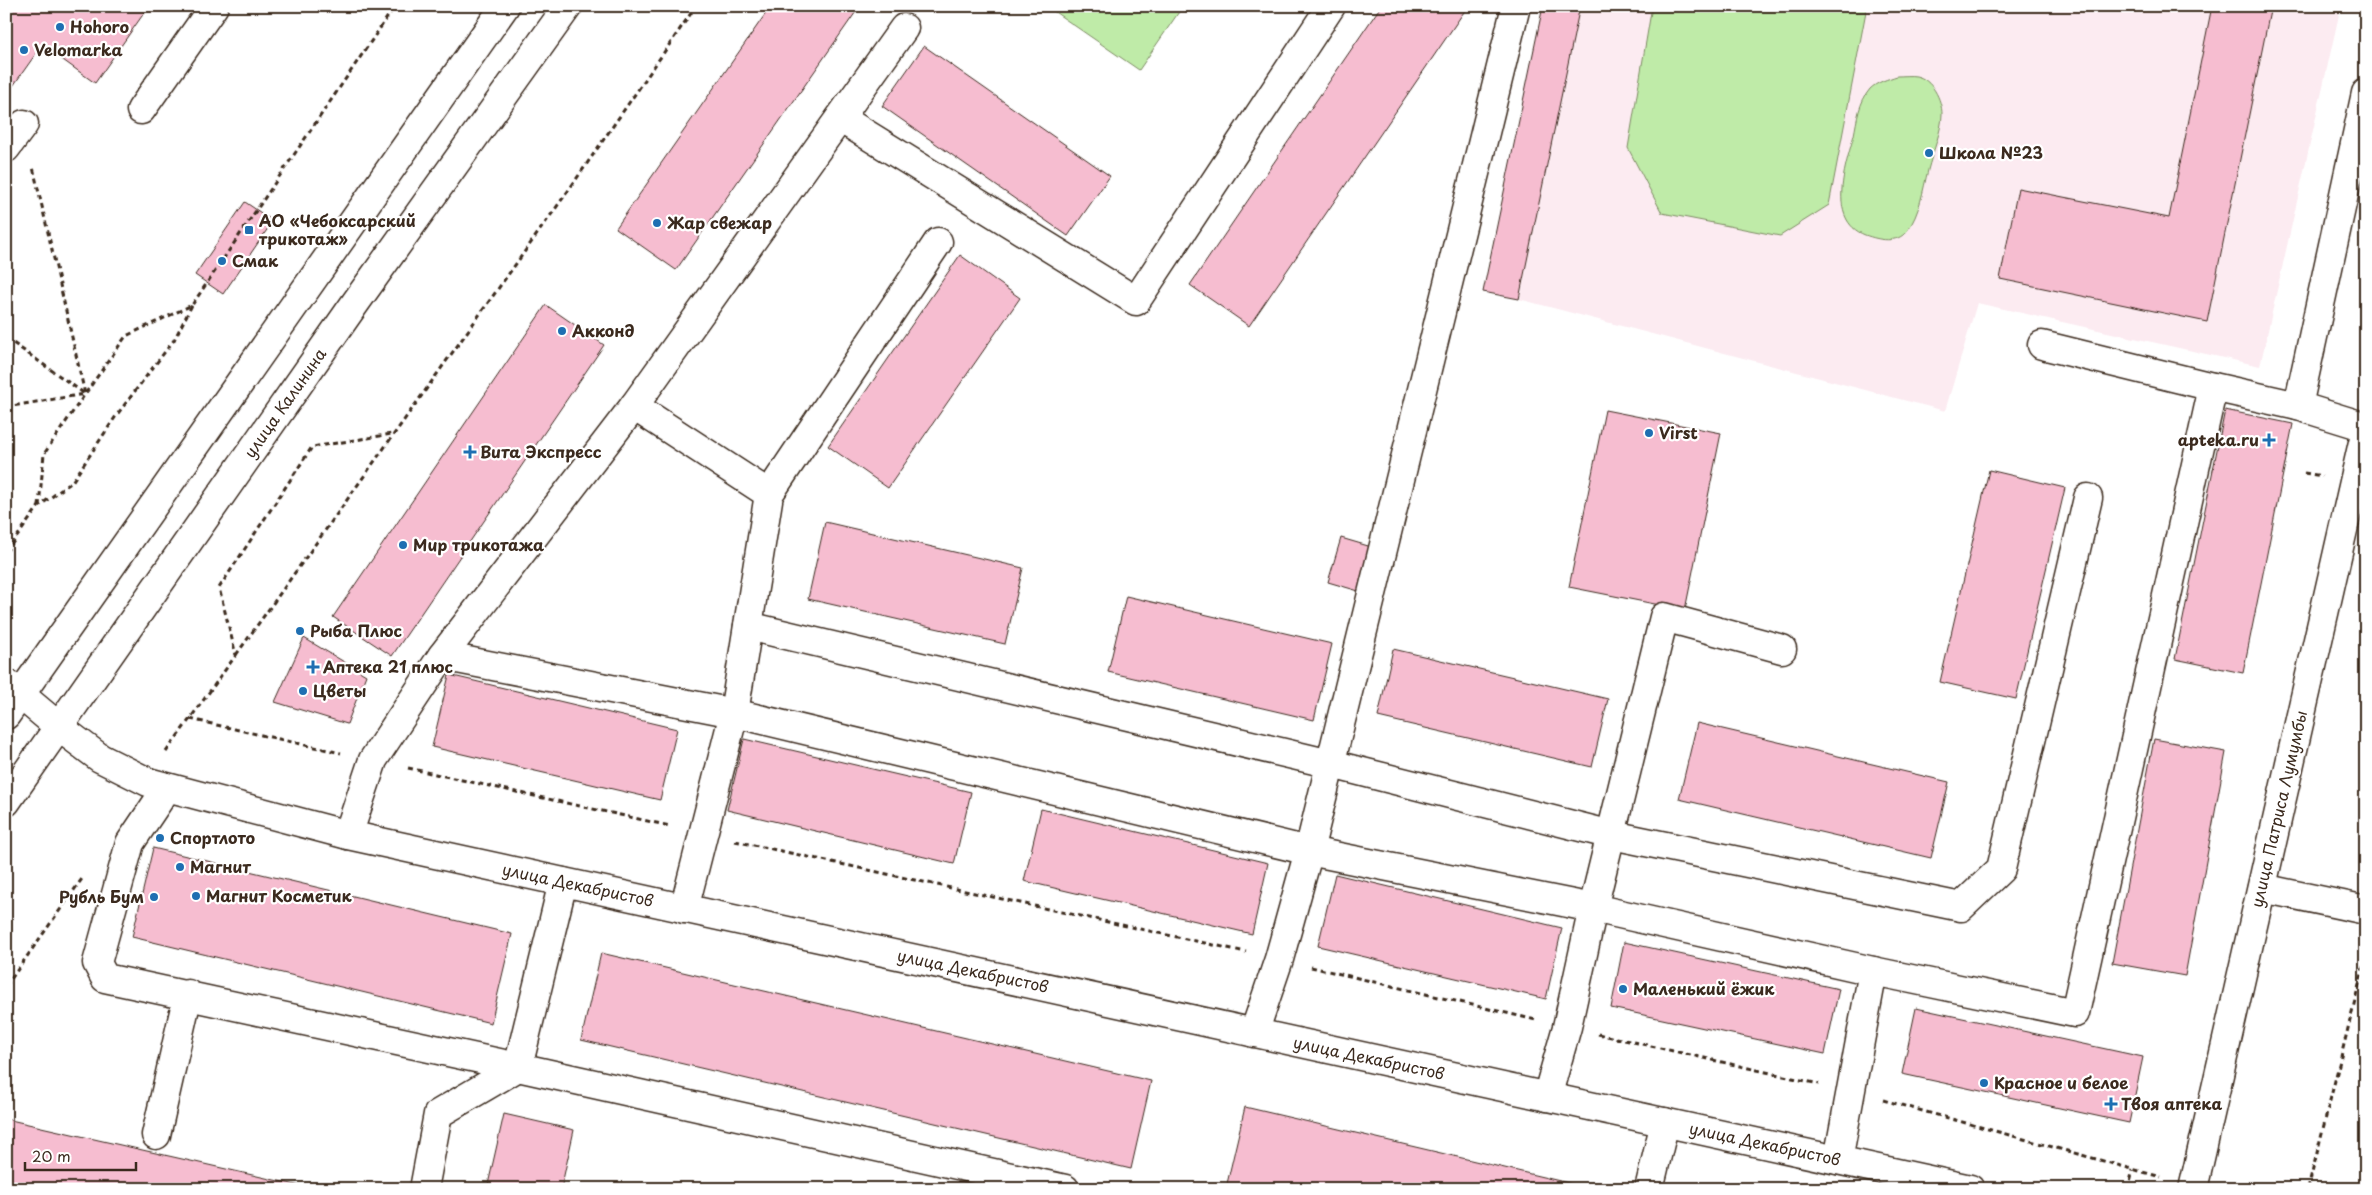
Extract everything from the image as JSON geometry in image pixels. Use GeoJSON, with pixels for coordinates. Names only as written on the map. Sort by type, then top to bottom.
{"type":"FeatureCollection","features":[{"type":"Feature","properties":{"kind":"street"},"geometry":{"type":"LineString","coordinates":[[141,110],[214,6]]}},
{"type":"Feature","properties":{"kind":"street"},"geometry":{"type":"LineString","coordinates":[[11,698],[505,6]]}},
{"type":"Feature","properties":{"kind":"street","name":"улица Калинина"},"geometry":{"type":"LineString","coordinates":[[6,802],[356,302],[568,6]]}},
{"type":"Feature","properties":{"kind":"street"},"geometry":{"type":"LineString","coordinates":[[840,118],[1136,301],[1331,6]]}},
{"type":"Feature","properties":{"kind":"street"},"geometry":{"type":"LineString","coordinates":[[1254,1033],[1279,960],[1310,851],[1516,6]]}},
{"type":"Feature","properties":{"kind":"street"},"geometry":{"type":"LineString","coordinates":[[348,835],[373,760],[442,656],[634,406],[904,28]]}},
{"type":"Feature","properties":{"kind":"street"},"geometry":{"type":"LineString","coordinates":[[2298,406],[2366,93]]}},
{"type":"Feature","properties":{"kind":"street"},"geometry":{"type":"LineString","coordinates":[[6,148],[24,124]]}},
{"type":"Feature","properties":{"kind":"street"},"geometry":{"type":"LineString","coordinates":[[684,908],[734,713],[769,494],[938,242]]}},
{"type":"Feature","properties":{"kind":"street"},"geometry":{"type":"LineString","coordinates":[[2042,345],[2298,406],[2366,428]]}},
{"type":"Feature","properties":{"kind":"street"},"geometry":{"type":"LineString","coordinates":[[442,656],[734,713],[1310,851],[1593,908],[1873,971],[2075,1013],[2213,387]]}},
{"type":"Feature","properties":{"kind":"street"},"geometry":{"type":"LineString","coordinates":[[634,406],[769,494]]}},
{"type":"Feature","properties":{"kind":"street","name":"улица Патриса Лумумбы"},"geometry":{"type":"LineString","coordinates":[[2194,1187],[2262,888],[2356,522],[2366,428]]}},
{"type":"Feature","properties":{"kind":"street"},"geometry":{"type":"LineString","coordinates":[[748,626],[1331,764],[1612,835],[1961,907],[2001,869],[2088,498]]}},
{"type":"Feature","properties":{"kind":"street"},"geometry":{"type":"LineString","coordinates":[[1547,1097],[1567,1027],[1593,908],[1664,617],[1782,649]]}},
{"type":"Feature","properties":{"kind":"street","name":"улица Декабристов"},"geometry":{"type":"LineString","coordinates":[[11,698],[59,727],[100,758],[148,782],[348,835],[1970,1189]]}},
{"type":"Feature","properties":{"kind":"street"},"geometry":{"type":"LineString","coordinates":[[166,788],[130,843],[97,964],[105,978],[188,994],[1065,1189]]}},
{"type":"Feature","properties":{"kind":"street"},"geometry":{"type":"LineString","coordinates":[[424,1189],[438,1114],[518,1067],[563,882]]}},
{"type":"Feature","properties":{"kind":"street"},"geometry":{"type":"LineString","coordinates":[[2262,888],[2366,910]]}},
{"type":"Feature","properties":{"kind":"street"},"geometry":{"type":"LineString","coordinates":[[1838,1160],[1873,971]]}},
{"type":"Feature","properties":{"kind":"street"},"geometry":{"type":"LineString","coordinates":[[156,1135],[188,994]]}},
{"type":"Feature","properties":{"kind":"street"},"geometry":{"type":"LineString","coordinates":[[1649,1189],[1665,1122]]}},
{"type":"Feature","properties":{"kind":"path"},"geometry":{"type":"LineString","coordinates":[[6,552],[39,506],[72,482],[116,416],[174,340],[192,305],[395,6]]}},
{"type":"Feature","properties":{"kind":"path"},"geometry":{"type":"LineString","coordinates":[[162,759],[568,191],[696,6]]}},
{"type":"Feature","properties":{"kind":"path"},"geometry":{"type":"LineString","coordinates":[[24,124],[85,394]]}},
{"type":"Feature","properties":{"kind":"path"},"geometry":{"type":"LineString","coordinates":[[39,506],[44,454],[126,336],[192,305]]}},
{"type":"Feature","properties":{"kind":"path"},"geometry":{"type":"LineString","coordinates":[[6,338],[85,394]]}},
{"type":"Feature","properties":{"kind":"path"},"geometry":{"type":"LineString","coordinates":[[6,407],[85,394]]}},
{"type":"Feature","properties":{"kind":"path"},"geometry":{"type":"LineString","coordinates":[[236,655],[219,588],[312,447],[393,434]]}},
{"type":"Feature","properties":{"kind":"path"},"geometry":{"type":"LineString","coordinates":[[2304,474],[2323,476]]}},
{"type":"Feature","properties":{"kind":"path"},"geometry":{"type":"LineString","coordinates":[[190,719],[1279,960],[1850,1091],[2194,1187]]}},
{"type":"Feature","properties":{"kind":"path"},"geometry":{"type":"LineString","coordinates":[[6,986],[90,869]]}},
{"type":"Feature","properties":{"kind":"path"},"geometry":{"type":"LineString","coordinates":[[2308,1189],[2366,956]]}},
{"type":"Feature","properties":{"kind":"path"},"geometry":{"type":"LineString","coordinates":[[2128,1189],[2133,1170]]}},
{"type":"Feature","properties":{"kind":"path"},"geometry":{"type":"LineString","coordinates":[[2348,1189],[2366,1181]]}},
{"type":"Feature","properties":{"kind":"shaded area","name":"Школа №23"},"geometry":{"type":"Polygon","coordinates":[[[1580,6],[2341,6],[2260,366],[1977,303],[1945,411],[1519,299],[1580,6]]]}},
{"type":"Feature","properties":{"kind":"green space"},"geometry":{"type":"Polygon","coordinates":[[[1046,6],[1183,6],[1139,70],[1046,6]]]}},
{"type":"Feature","properties":{"kind":"green space"},"geometry":{"type":"Polygon","coordinates":[[[1652,6],[1867,6],[1829,205],[1780,236],[1662,213],[1628,148],[1652,6]]]}},
{"type":"Feature","properties":{"kind":"green space"},"geometry":{"type":"Polygon","coordinates":[[[1897,76],[1916,76],[1927,81],[1938,97],[1942,108],[1942,120],[1915,217],[1903,235],[1888,240],[1865,235],[1853,228],[1846,217],[1842,204],[1842,190],[1847,161],[1863,100],[1870,89],[1883,81],[1897,76]]]}},
{"type":"Feature","properties":{"kind":"building"},"geometry":{"type":"Polygon","coordinates":[[[6,6],[149,6],[95,83],[42,45],[6,96],[6,6]]]}},
{"type":"Feature","properties":{"kind":"building"},"geometry":{"type":"Polygon","coordinates":[[[771,6],[860,6],[676,270],[616,228],[771,6]]]}},
{"type":"Feature","properties":{"kind":"building"},"geometry":{"type":"Polygon","coordinates":[[[1381,6],[1468,6],[1249,326],[1190,285],[1381,6]]]}},
{"type":"Feature","properties":{"kind":"building"},"geometry":{"type":"Polygon","coordinates":[[[1543,6],[1580,6],[1519,299],[1483,292],[1543,6]]]}},
{"type":"Feature","properties":{"kind":"building"},"geometry":{"type":"Polygon","coordinates":[[[2212,6],[2271,6],[2207,322],[2000,279],[2018,188],[2169,218],[2212,6]]]}},
{"type":"Feature","properties":{"kind":"building"},"geometry":{"type":"Polygon","coordinates":[[[924,46],[1110,176],[1068,236],[882,106],[924,46]]]}},
{"type":"Feature","properties":{"kind":"building"},"geometry":{"type":"Polygon","coordinates":[[[245,202],[273,221],[223,294],[195,275],[245,202]]]}},
{"type":"Feature","properties":{"kind":"building"},"geometry":{"type":"Polygon","coordinates":[[[960,255],[1020,298],[888,488],[828,446],[960,255]]]}},
{"type":"Feature","properties":{"kind":"building"},"geometry":{"type":"Polygon","coordinates":[[[546,305],[604,345],[392,656],[333,617],[546,305]]]}},
{"type":"Feature","properties":{"kind":"building"},"geometry":{"type":"Polygon","coordinates":[[[1605,410],[1721,433],[1685,610],[1569,587],[1605,410]]]}},
{"type":"Feature","properties":{"kind":"building"},"geometry":{"type":"Polygon","coordinates":[[[2225,410],[2293,424],[2243,673],[2175,659],[2225,410]]]}},
{"type":"Feature","properties":{"kind":"building"},"geometry":{"type":"Polygon","coordinates":[[[1989,470],[2065,488],[2016,699],[1940,682],[1989,470]]]}},
{"type":"Feature","properties":{"kind":"building"},"geometry":{"type":"Polygon","coordinates":[[[825,522],[1023,568],[1005,644],[808,599],[825,522]]]}},
{"type":"Feature","properties":{"kind":"building"},"geometry":{"type":"Polygon","coordinates":[[[1341,538],[1375,548],[1362,592],[1328,582],[1341,538]]]}},
{"type":"Feature","properties":{"kind":"building"},"geometry":{"type":"Polygon","coordinates":[[[1126,596],[1332,644],[1314,720],[1108,672],[1126,596]]]}},
{"type":"Feature","properties":{"kind":"building"},"geometry":{"type":"Polygon","coordinates":[[[304,638],[366,675],[347,724],[275,702],[304,638]]]}},
{"type":"Feature","properties":{"kind":"building"},"geometry":{"type":"Polygon","coordinates":[[[1393,649],[1608,699],[1592,767],[1378,717],[1393,649]]]}},
{"type":"Feature","properties":{"kind":"building"},"geometry":{"type":"Polygon","coordinates":[[[449,675],[677,729],[660,800],[432,747],[449,675]]]}},
{"type":"Feature","properties":{"kind":"building"},"geometry":{"type":"Polygon","coordinates":[[[1697,723],[1949,782],[1931,858],[1679,799],[1697,723]]]}},
{"type":"Feature","properties":{"kind":"building"},"geometry":{"type":"Polygon","coordinates":[[[744,739],[971,792],[954,864],[727,810],[744,739]]]}},
{"type":"Feature","properties":{"kind":"building"},"geometry":{"type":"Polygon","coordinates":[[[2154,739],[2226,752],[2185,976],[2112,963],[2154,739]]]}},
{"type":"Feature","properties":{"kind":"building"},"geometry":{"type":"Polygon","coordinates":[[[1041,809],[1268,863],[1252,934],[1024,881],[1041,809]]]}},
{"type":"Feature","properties":{"kind":"building"},"geometry":{"type":"Polygon","coordinates":[[[153,848],[512,934],[491,1023],[132,937],[153,848]]]}},
{"type":"Feature","properties":{"kind":"building"},"geometry":{"type":"Polygon","coordinates":[[[1335,874],[1562,928],[1546,999],[1318,946],[1335,874]]]}},
{"type":"Feature","properties":{"kind":"building"},"geometry":{"type":"Polygon","coordinates":[[[1624,942],[1839,989],[1825,1054],[1611,1008],[1624,942]]]}},
{"type":"Feature","properties":{"kind":"building"},"geometry":{"type":"Polygon","coordinates":[[[601,953],[1151,1081],[1131,1169],[581,1040],[601,953]]]}},
{"type":"Feature","properties":{"kind":"building"},"geometry":{"type":"Polygon","coordinates":[[[1916,1008],[2143,1057],[2129,1123],[1902,1074],[1916,1008]]]}},
{"type":"Feature","properties":{"kind":"building"},"geometry":{"type":"Polygon","coordinates":[[[1245,1107],[1594,1189],[1230,1189],[1226,1188],[1245,1107]]]}},
{"type":"Feature","properties":{"kind":"building"},"geometry":{"type":"Polygon","coordinates":[[[504,1114],[574,1130],[561,1189],[487,1189],[504,1114]]]}},
{"type":"Feature","properties":{"kind":"building"},"geometry":{"type":"Polygon","coordinates":[[[6,1119],[314,1189],[6,1189],[6,1119]]]}},
{"type":"Feature","properties":{"kind":"place","name":"Hohoro"},"geometry":{"type":"Point","coordinates":[60,27]}},
{"type":"Feature","properties":{"kind":"place","name":"Velomarka"},"geometry":{"type":"Point","coordinates":[24,50]}},
{"type":"Feature","properties":{"kind":"place","name":"Школа №23"},"geometry":{"type":"Point","coordinates":[1929,153]}},
{"type":"Feature","properties":{"kind":"place","name":"Жар свежар"},"geometry":{"type":"Point","coordinates":[657,223]}},
{"type":"Feature","properties":{"kind":"place","name":"АО «Чебоксарский трикотаж»"},"geometry":{"type":"Point","coordinates":[249,230]}},
{"type":"Feature","properties":{"kind":"place","name":"Смак"},"geometry":{"type":"Point","coordinates":[222,261]}},
{"type":"Feature","properties":{"kind":"place","name":"Акконд"},"geometry":{"type":"Point","coordinates":[562,331]}},
{"type":"Feature","properties":{"kind":"place","name":"Virst"},"geometry":{"type":"Point","coordinates":[1649,433]}},
{"type":"Feature","properties":{"kind":"place","name":"apteka.ru"},"geometry":{"type":"Point","coordinates":[2269,440]}},
{"type":"Feature","properties":{"kind":"place","name":"Вита Экспресс"},"geometry":{"type":"Point","coordinates":[470,452]}},
{"type":"Feature","properties":{"kind":"place","name":"Мир трикотажа"},"geometry":{"type":"Point","coordinates":[403,545]}},
{"type":"Feature","properties":{"kind":"place","name":"Рыба Плюс"},"geometry":{"type":"Point","coordinates":[300,631]}},
{"type":"Feature","properties":{"kind":"place","name":"Аптека 21 плюс"},"geometry":{"type":"Point","coordinates":[313,667]}},
{"type":"Feature","properties":{"kind":"place","name":"Цветы"},"geometry":{"type":"Point","coordinates":[303,691]}},
{"type":"Feature","properties":{"kind":"place","name":"Спортлото"},"geometry":{"type":"Point","coordinates":[160,838]}},
{"type":"Feature","properties":{"kind":"place","name":"Магнит"},"geometry":{"type":"Point","coordinates":[180,867]}},
{"type":"Feature","properties":{"kind":"place","name":"Магнит Косметик"},"geometry":{"type":"Point","coordinates":[196,896]}},
{"type":"Feature","properties":{"kind":"place","name":"Рубль Бум"},"geometry":{"type":"Point","coordinates":[154,897]}},
{"type":"Feature","properties":{"kind":"place","name":"Маленький ёжик"},"geometry":{"type":"Point","coordinates":[1623,989]}},
{"type":"Feature","properties":{"kind":"place","name":"Красное и белое"},"geometry":{"type":"Point","coordinates":[1984,1083]}},
{"type":"Feature","properties":{"kind":"place","name":"Твоя аптека"},"geometry":{"type":"Point","coordinates":[2111,1104]}}]}
